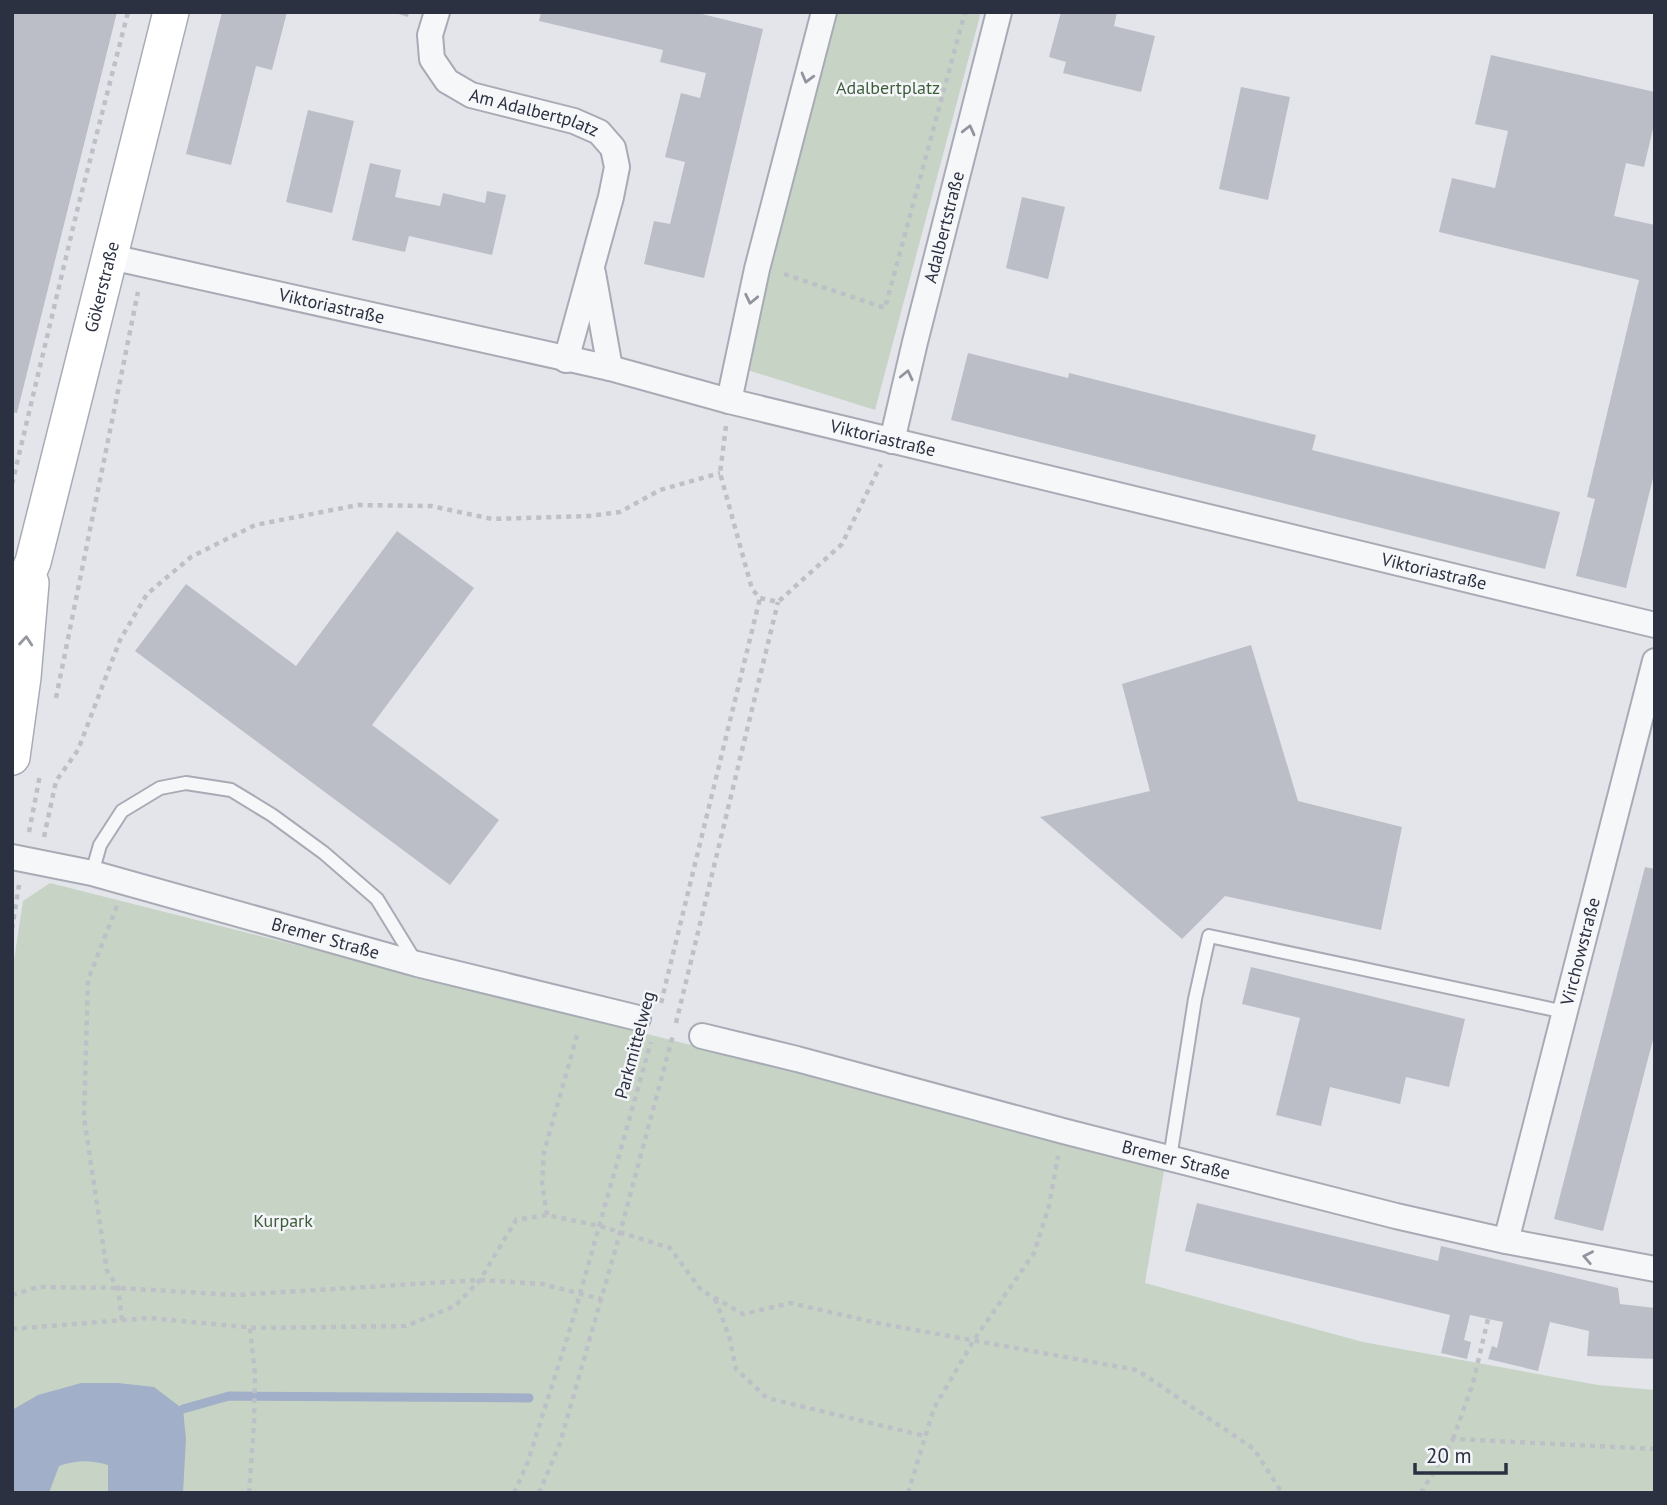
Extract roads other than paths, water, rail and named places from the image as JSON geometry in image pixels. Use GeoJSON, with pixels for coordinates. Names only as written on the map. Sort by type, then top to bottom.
{"type":"FeatureCollection","features":[{"type":"Feature","properties":{"kind":"main road","name":"Gökerstraße"},"geometry":{"type":"LineString","coordinates":[[12,610],[33,562],[127,261],[171,12]]}},
{"type":"Feature","properties":{"kind":"main road","name":"Gökerstraße"},"geometry":{"type":"LineString","coordinates":[[27,761],[23,677],[33,562]]}},
{"type":"Feature","properties":{"kind":"street","name":"Am Adalbertplatz"},"geometry":{"type":"LineString","coordinates":[[436,12],[430,35],[432,59],[447,81],[471,95],[573,121],[599,132],[613,148],[617,167],[611,197],[566,360]]}},
{"type":"Feature","properties":{"kind":"street"},"geometry":{"type":"LineString","coordinates":[[729,401],[757,269],[824,12]]}},
{"type":"Feature","properties":{"kind":"street","name":"Adalbertstraße"},"geometry":{"type":"LineString","coordinates":[[892,441],[999,12]]}},
{"type":"Feature","properties":{"kind":"street","name":"Viktoriastraße"},"geometry":{"type":"LineString","coordinates":[[127,261],[610,368],[729,401],[1655,625]]}},
{"type":"Feature","properties":{"kind":"street","name":"Am Adalbertplatz"},"geometry":{"type":"LineString","coordinates":[[592,266],[610,368]]}},
{"type":"Feature","properties":{"kind":"street","name":"Virchowstraße"},"geometry":{"type":"LineString","coordinates":[[1506,1241],[1655,660]]}},
{"type":"Feature","properties":{"kind":"street","name":"Bremer Straße"},"geometry":{"type":"LineString","coordinates":[[25,859],[126,882],[417,964],[650,1021]]}},
{"type":"Feature","properties":{"kind":"street","name":"Bremer Straße"},"geometry":{"type":"LineString","coordinates":[[702,1036],[1396,1216],[1506,1241],[1655,1269]]}},
{"type":"Feature","properties":{"kind":"lane"},"geometry":{"type":"LineString","coordinates":[[92,873],[100,845],[122,811],[160,788],[187,783],[231,790],[272,815],[324,853],[377,899],[417,964]]}},
{"type":"Feature","properties":{"kind":"lane"},"geometry":{"type":"LineString","coordinates":[[1170,1158],[1195,999],[1209,936],[1564,1012]]}},
{"type":"Feature","properties":{"kind":"water"},"geometry":{"type":"Polygon","coordinates":[[[81,1383],[154,1387],[183,1409],[186,1439],[183,1493],[108,1493],[108,1465],[84,1461],[59,1466],[49,1493],[12,1493],[12,1410],[38,1395],[81,1383]]]}},
{"type":"Feature","properties":{"kind":"waterway"},"geometry":{"type":"LineString","coordinates":[[183,1409],[229,1396],[529,1398]]}},
{"type":"Feature","properties":{"kind":"park label","name":"Adalbertplatz"},"geometry":{"type":"Point","coordinates":[888,88]}},
{"type":"Feature","properties":{"kind":"park label","name":"Kurpark"},"geometry":{"type":"Point","coordinates":[283,1221]}}]}
